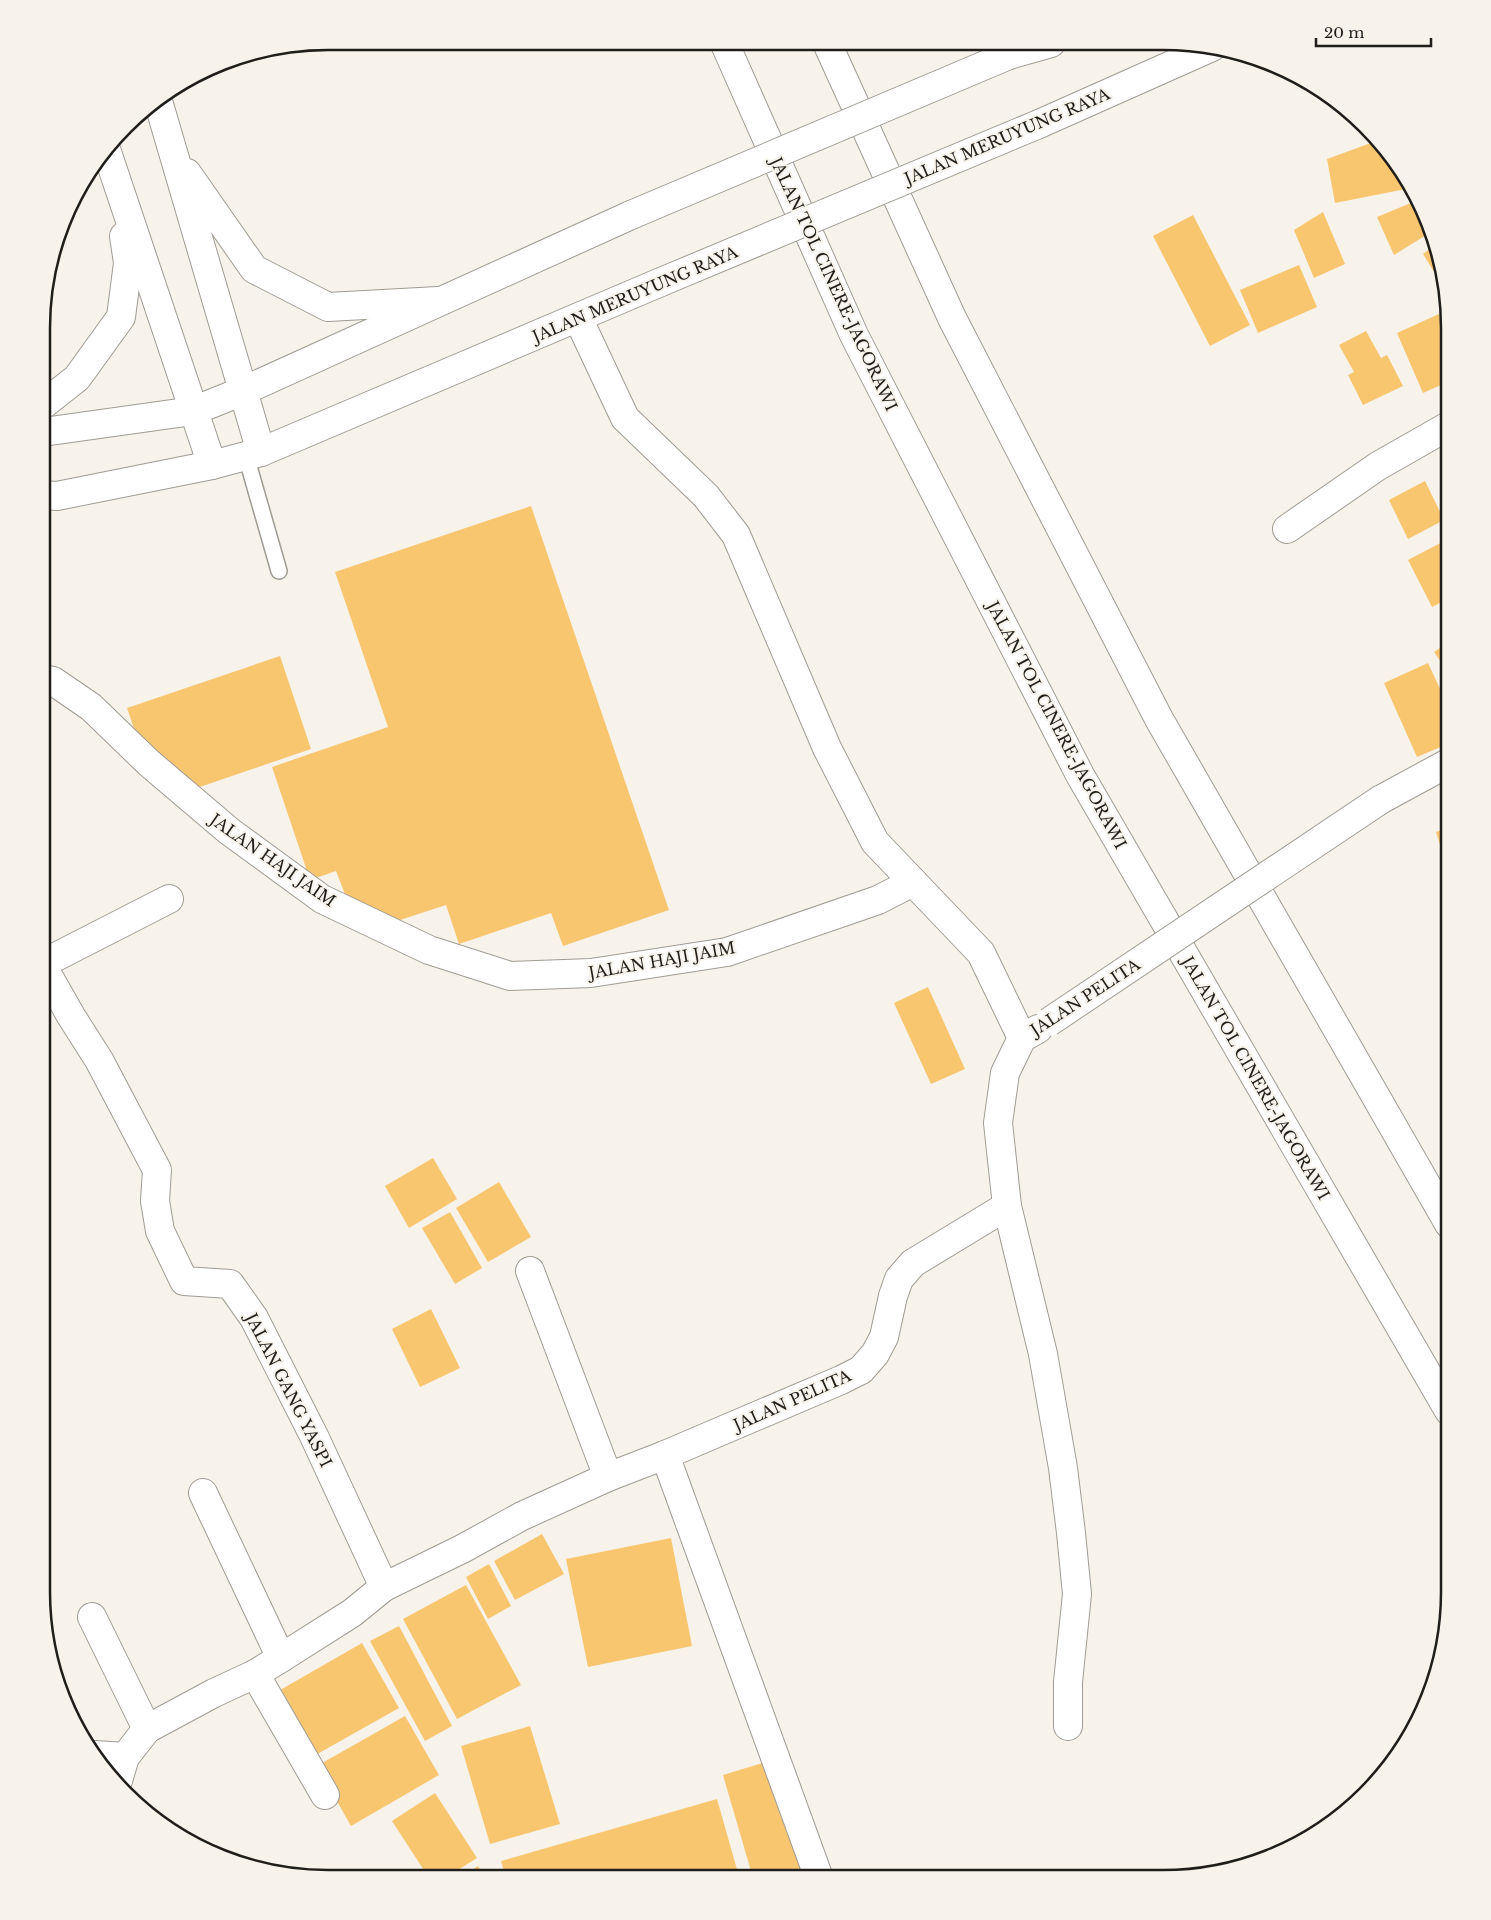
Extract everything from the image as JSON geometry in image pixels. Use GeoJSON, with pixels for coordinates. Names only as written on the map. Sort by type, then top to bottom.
{"type":"FeatureCollection","features":[{"type":"Feature","properties":{"kind":"main road","name":"JALAN TOL CINERE-JAGORAWI"},"geometry":{"type":"LineString","coordinates":[[728,50],[854,335],[1080,775],[1441,1397]]}},
{"type":"Feature","properties":{"kind":"main road"},"geometry":{"type":"LineString","coordinates":[[830,50],[952,318],[1159,719],[1441,1210]]}},
{"type":"Feature","properties":{"kind":"main road"},"geometry":{"type":"LineString","coordinates":[[50,431],[193,411],[243,391],[631,215],[1009,55],[1026,50]]}},
{"type":"Feature","properties":{"kind":"main road","name":"JALAN MERUYUNG RAYA"},"geometry":{"type":"LineString","coordinates":[[50,496],[212,465],[253,454],[1039,124],[1200,52]]}},
{"type":"Feature","properties":{"kind":"main road"},"geometry":{"type":"LineString","coordinates":[[159,107],[243,391],[253,454]]}},
{"type":"Feature","properties":{"kind":"main road"},"geometry":{"type":"LineString","coordinates":[[174,154],[254,269],[328,307],[438,301]]}},
{"type":"Feature","properties":{"kind":"main road"},"geometry":{"type":"LineString","coordinates":[[109,157],[212,465]]}},
{"type":"Feature","properties":{"kind":"main road"},"geometry":{"type":"LineString","coordinates":[[50,399],[77,378],[121,317],[128,263],[115,178]]}},
{"type":"Feature","properties":{"kind":"main road"},"geometry":{"type":"LineString","coordinates":[[578,318],[625,418],[706,496],[736,535],[831,757],[875,842],[981,953],[1022,1038]]}},
{"type":"Feature","properties":{"kind":"main road"},"geometry":{"type":"LineString","coordinates":[[1287,529],[1378,466],[1441,430]]}},
{"type":"Feature","properties":{"kind":"main road","name":"JALAN HAJI JAIM"},"geometry":{"type":"LineString","coordinates":[[50,681],[91,707],[149,763],[229,832],[322,899],[429,950],[510,976],[591,973],[727,952],[878,900],[913,882]]}},
{"type":"Feature","properties":{"kind":"main road","name":"JALAN PELITA"},"geometry":{"type":"LineString","coordinates":[[147,1729],[214,1693],[255,1674],[352,1613],[384,1587],[462,1549],[522,1516],[608,1477],[664,1455],[861,1370],[875,1354],[884,1337],[893,1296],[900,1279],[913,1264],[935,1248],[1007,1206],[998,1123],[1005,1073],[1022,1038],[1049,1022],[1380,800],[1441,767]]}},
{"type":"Feature","properties":{"kind":"main road"},"geometry":{"type":"LineString","coordinates":[[50,960],[169,899]]}},
{"type":"Feature","properties":{"kind":"main road","name":"JALAN GANG YASPI"},"geometry":{"type":"LineString","coordinates":[[50,978],[99,1060],[157,1170],[155,1201],[160,1231],[184,1280],[230,1284],[254,1318],[314,1436],[384,1587]]}},
{"type":"Feature","properties":{"kind":"main road"},"geometry":{"type":"LineString","coordinates":[[1007,1206],[1043,1354],[1063,1468],[1071,1533],[1077,1594],[1068,1682],[1068,1726]]}},
{"type":"Feature","properties":{"kind":"main road"},"geometry":{"type":"LineString","coordinates":[[530,1271],[608,1477]]}},
{"type":"Feature","properties":{"kind":"main road"},"geometry":{"type":"LineString","coordinates":[[664,1455],[816,1870]]}},
{"type":"Feature","properties":{"kind":"main road"},"geometry":{"type":"LineString","coordinates":[[203,1493],[281,1658]]}},
{"type":"Feature","properties":{"kind":"main road"},"geometry":{"type":"LineString","coordinates":[[92,1617],[147,1729],[125,1757],[119,1776]]}},
{"type":"Feature","properties":{"kind":"main road"},"geometry":{"type":"LineString","coordinates":[[255,1674],[325,1795]]}},
{"type":"Feature","properties":{"kind":"main road"},"geometry":{"type":"LineString","coordinates":[[103,1756],[125,1757]]}},
{"type":"Feature","properties":{"kind":"lane"},"geometry":{"type":"LineString","coordinates":[[253,454],[279,571]]}},
{"type":"Feature","properties":{"kind":"building"},"geometry":{"type":"Polygon","coordinates":[[[1370,143],[1384,159],[1404,189],[1335,203],[1327,159],[1370,143]]]}},
{"type":"Feature","properties":{"kind":"building"},"geometry":{"type":"Polygon","coordinates":[[[1411,203],[1425,236],[1394,255],[1377,217],[1411,203]]]}},
{"type":"Feature","properties":{"kind":"building"},"geometry":{"type":"Polygon","coordinates":[[[1323,212],[1345,264],[1314,278],[1294,230],[1323,212]]]}},
{"type":"Feature","properties":{"kind":"building"},"geometry":{"type":"Polygon","coordinates":[[[1193,215],[1250,325],[1210,346],[1153,236],[1193,215]]]}},
{"type":"Feature","properties":{"kind":"building"},"geometry":{"type":"Polygon","coordinates":[[[1430,249],[1436,275],[1423,254],[1430,249]]]}},
{"type":"Feature","properties":{"kind":"building"},"geometry":{"type":"Polygon","coordinates":[[[1299,265],[1317,307],[1258,333],[1240,290],[1299,265]]]}},
{"type":"Feature","properties":{"kind":"building"},"geometry":{"type":"Polygon","coordinates":[[[1439,314],[1441,328],[1441,385],[1423,393],[1397,333],[1439,314]]]}},
{"type":"Feature","properties":{"kind":"building"},"geometry":{"type":"Polygon","coordinates":[[[1366,331],[1381,358],[1387,355],[1403,386],[1363,405],[1348,375],[1354,372],[1339,345],[1366,331]]]}},
{"type":"Feature","properties":{"kind":"building"},"geometry":{"type":"Polygon","coordinates":[[[1425,481],[1441,514],[1441,522],[1408,539],[1389,500],[1425,481]]]}},
{"type":"Feature","properties":{"kind":"building"},"geometry":{"type":"Polygon","coordinates":[[[531,506],[669,910],[563,946],[551,913],[459,944],[446,905],[391,923],[348,902],[336,871],[310,880],[272,767],[388,727],[335,572],[531,506]]]}},
{"type":"Feature","properties":{"kind":"building"},"geometry":{"type":"Polygon","coordinates":[[[1441,543],[1441,602],[1432,607],[1408,560],[1441,543]]]}},
{"type":"Feature","properties":{"kind":"building"},"geometry":{"type":"Polygon","coordinates":[[[1441,647],[1441,662],[1434,652],[1441,647]]]}},
{"type":"Feature","properties":{"kind":"building"},"geometry":{"type":"Polygon","coordinates":[[[280,656],[311,749],[191,790],[142,752],[127,708],[280,656]]]}},
{"type":"Feature","properties":{"kind":"building"},"geometry":{"type":"Polygon","coordinates":[[[1428,663],[1441,691],[1441,747],[1417,757],[1384,683],[1428,663]]]}},
{"type":"Feature","properties":{"kind":"building"},"geometry":{"type":"Polygon","coordinates":[[[1441,830],[1441,847],[1436,832],[1441,830]]]}},
{"type":"Feature","properties":{"kind":"building"},"geometry":{"type":"Polygon","coordinates":[[[928,987],[965,1069],[931,1084],[894,1003],[928,987]]]}},
{"type":"Feature","properties":{"kind":"building"},"geometry":{"type":"Polygon","coordinates":[[[433,1158],[457,1199],[409,1228],[385,1186],[433,1158]]]}},
{"type":"Feature","properties":{"kind":"building"},"geometry":{"type":"Polygon","coordinates":[[[499,1182],[531,1237],[488,1262],[456,1208],[499,1182]]]}},
{"type":"Feature","properties":{"kind":"building"},"geometry":{"type":"Polygon","coordinates":[[[450,1212],[482,1268],[455,1284],[422,1228],[450,1212]]]}},
{"type":"Feature","properties":{"kind":"building"},"geometry":{"type":"Polygon","coordinates":[[[431,1309],[460,1368],[420,1387],[392,1329],[431,1309]]]}},
{"type":"Feature","properties":{"kind":"building"},"geometry":{"type":"Polygon","coordinates":[[[542,1534],[564,1574],[515,1600],[494,1561],[542,1534]]]}},
{"type":"Feature","properties":{"kind":"building"},"geometry":{"type":"Polygon","coordinates":[[[671,1538],[692,1646],[588,1667],[566,1559],[671,1538]]]}},
{"type":"Feature","properties":{"kind":"building"},"geometry":{"type":"Polygon","coordinates":[[[489,1564],[511,1606],[488,1619],[466,1577],[489,1564]]]}},
{"type":"Feature","properties":{"kind":"building"},"geometry":{"type":"Polygon","coordinates":[[[466,1585],[521,1685],[457,1719],[403,1619],[466,1585]]]}},
{"type":"Feature","properties":{"kind":"building"},"geometry":{"type":"Polygon","coordinates":[[[399,1626],[452,1726],[425,1741],[370,1641],[399,1626]]]}},
{"type":"Feature","properties":{"kind":"building"},"geometry":{"type":"Polygon","coordinates":[[[362,1643],[399,1708],[312,1757],[275,1693],[362,1643]]]}},
{"type":"Feature","properties":{"kind":"building"},"geometry":{"type":"Polygon","coordinates":[[[405,1716],[439,1775],[351,1826],[317,1766],[405,1716]]]}},
{"type":"Feature","properties":{"kind":"building"},"geometry":{"type":"Polygon","coordinates":[[[530,1726],[560,1824],[490,1844],[461,1746],[530,1726]]]}},
{"type":"Feature","properties":{"kind":"building"},"geometry":{"type":"Polygon","coordinates":[[[769,1761],[801,1870],[751,1870],[723,1775],[769,1761]]]}},
{"type":"Feature","properties":{"kind":"building"},"geometry":{"type":"Polygon","coordinates":[[[435,1793],[477,1858],[458,1870],[424,1870],[392,1821],[435,1793]]]}},
{"type":"Feature","properties":{"kind":"building"},"geometry":{"type":"Polygon","coordinates":[[[717,1799],[737,1870],[504,1870],[501,1861],[717,1799]]]}},
{"type":"Feature","properties":{"kind":"building"},"geometry":{"type":"Polygon","coordinates":[[[478,1866],[481,1870],[472,1870],[478,1866]]]}}]}
